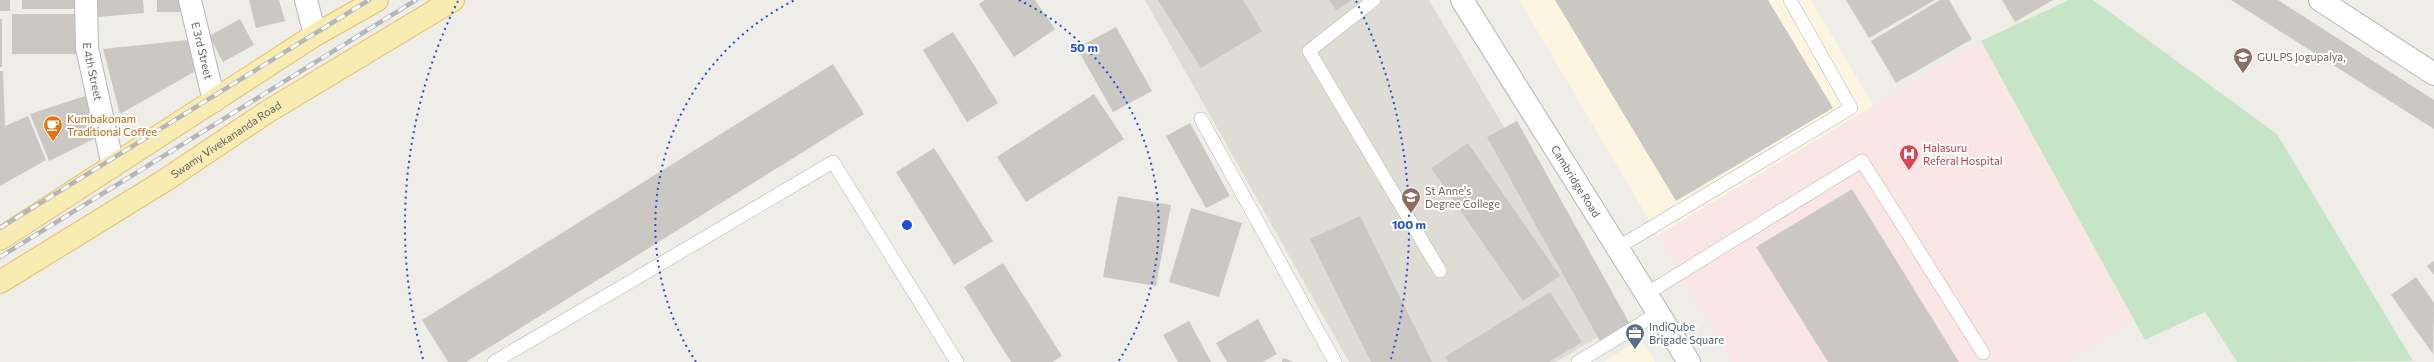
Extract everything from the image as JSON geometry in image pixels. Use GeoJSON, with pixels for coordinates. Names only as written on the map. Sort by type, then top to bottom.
{"type":"FeatureCollection","features":[{"type":"Feature","properties":{"kind":"main road"},"geometry":{"type":"LineString","coordinates":[[0,239],[315,35],[377,0]]}},
{"type":"Feature","properties":{"kind":"main road","name":"Swamy Vivekananda Road"},"geometry":{"type":"LineString","coordinates":[[0,282],[164,180],[294,95],[453,0]]}},
{"type":"Feature","properties":{"kind":"street","name":"E 4th Street"},"geometry":{"type":"LineString","coordinates":[[86,0],[87,48],[113,166]]}},
{"type":"Feature","properties":{"kind":"street","name":"E 3rd Street"},"geometry":{"type":"LineString","coordinates":[[190,0],[214,100]]}},
{"type":"Feature","properties":{"kind":"street"},"geometry":{"type":"LineString","coordinates":[[306,0],[315,35]]}},
{"type":"Feature","properties":{"kind":"street","name":"Cambridge Road"},"geometry":{"type":"LineString","coordinates":[[1462,0],[1689,362]]}},
{"type":"Feature","properties":{"kind":"street"},"geometry":{"type":"LineString","coordinates":[[2320,0],[2434,74]]}},
{"type":"Feature","properties":{"kind":"lane"},"geometry":{"type":"LineString","coordinates":[[1374,0],[1308,51],[1440,270]]}},
{"type":"Feature","properties":{"kind":"lane"},"geometry":{"type":"LineString","coordinates":[[1618,248],[1851,108],[1790,0]]}},
{"type":"Feature","properties":{"kind":"lane"},"geometry":{"type":"LineString","coordinates":[[1201,119],[1335,362]]}},
{"type":"Feature","properties":{"kind":"lane"},"geometry":{"type":"LineString","coordinates":[[1646,294],[1862,160],[1982,353]]}},
{"type":"Feature","properties":{"kind":"lane"},"geometry":{"type":"LineString","coordinates":[[494,362],[833,162],[956,362]]}},
{"type":"Feature","properties":{"kind":"lane"},"geometry":{"type":"LineString","coordinates":[[1578,362],[1658,313]]}},
{"type":"Feature","properties":{"kind":"shaded area","name":"St Anne's Degree College"},"geometry":{"type":"Polygon","coordinates":[[[1145,0],[1429,0],[1620,324],[1556,362],[1349,362],[1145,0]]]}},
{"type":"Feature","properties":{"kind":"shaded area"},"geometry":{"type":"Polygon","coordinates":[[[1519,0],[1811,0],[1874,107],[1658,235],[1519,0]]]}},
{"type":"Feature","properties":{"kind":"shaded area","name":"Halasuru Referal Hospital"},"geometry":{"type":"Polygon","coordinates":[[[1981,41],[2135,321],[2065,362],[1733,362],[1679,274],[1658,235],[1981,41]]]}},
{"type":"Feature","properties":{"kind":"shaded area","name":"IndiQube Brigade Square"},"geometry":{"type":"Polygon","coordinates":[[[1641,339],[1655,362],[1604,362],[1641,339]]]}},
{"type":"Feature","properties":{"kind":"green space"},"geometry":{"type":"Polygon","coordinates":[[[2069,0],[2093,0],[2277,134],[2413,361],[2237,362],[2205,312],[2145,340],[1981,41],[2069,0]]]}},
{"type":"Feature","properties":{"kind":"building"},"geometry":{"type":"Polygon","coordinates":[[[0,0],[10,0],[10,11],[0,11],[0,0]]]}},
{"type":"Feature","properties":{"kind":"building"},"geometry":{"type":"Polygon","coordinates":[[[22,0],[76,0],[76,9],[22,9],[22,0]]]}},
{"type":"Feature","properties":{"kind":"building"},"geometry":{"type":"Polygon","coordinates":[[[97,0],[143,0],[144,13],[98,17],[97,0]]]}},
{"type":"Feature","properties":{"kind":"building"},"geometry":{"type":"Polygon","coordinates":[[[157,0],[184,0],[184,12],[157,12],[157,0]]]}},
{"type":"Feature","properties":{"kind":"building"},"geometry":{"type":"Polygon","coordinates":[[[249,0],[279,0],[285,21],[256,28],[249,0]]]}},
{"type":"Feature","properties":{"kind":"building"},"geometry":{"type":"Polygon","coordinates":[[[985,0],[1035,0],[1055,29],[1014,57],[979,4],[985,0]]]}},
{"type":"Feature","properties":{"kind":"building"},"geometry":{"type":"Polygon","coordinates":[[[1158,0],[1243,0],[1262,31],[1201,68],[1158,0]]]}},
{"type":"Feature","properties":{"kind":"building"},"geometry":{"type":"Polygon","coordinates":[[[1329,0],[1352,0],[1336,10],[1329,0]]]}},
{"type":"Feature","properties":{"kind":"building"},"geometry":{"type":"Polygon","coordinates":[[[1555,0],[1768,0],[1833,108],[1676,201],[1555,0]]]}},
{"type":"Feature","properties":{"kind":"building"},"geometry":{"type":"Polygon","coordinates":[[[1846,0],[1935,0],[1869,38],[1846,0]]]}},
{"type":"Feature","properties":{"kind":"building"},"geometry":{"type":"Polygon","coordinates":[[[1940,0],[1949,0],[1972,39],[1896,83],[1871,41],[1940,0]]]}},
{"type":"Feature","properties":{"kind":"building"},"geometry":{"type":"Polygon","coordinates":[[[2002,0],[2053,0],[2015,22],[2002,0]]]}},
{"type":"Feature","properties":{"kind":"building"},"geometry":{"type":"Polygon","coordinates":[[[2231,0],[2278,0],[2434,100],[2434,129],[2231,0]]]}},
{"type":"Feature","properties":{"kind":"building"},"geometry":{"type":"Polygon","coordinates":[[[12,14],[79,14],[79,54],[12,54],[12,14]]]}},
{"type":"Feature","properties":{"kind":"building"},"geometry":{"type":"Polygon","coordinates":[[[0,19],[2,19],[2,67],[0,67],[0,19]]]}},
{"type":"Feature","properties":{"kind":"building"},"geometry":{"type":"Polygon","coordinates":[[[240,19],[254,45],[223,62],[209,36],[240,19]]]}},
{"type":"Feature","properties":{"kind":"building"},"geometry":{"type":"Polygon","coordinates":[[[1116,27],[1152,91],[1113,112],[1077,48],[1116,27]]]}},
{"type":"Feature","properties":{"kind":"building"},"geometry":{"type":"Polygon","coordinates":[[[953,32],[998,103],[967,122],[923,50],[953,32]]]}},
{"type":"Feature","properties":{"kind":"building"},"geometry":{"type":"Polygon","coordinates":[[[198,39],[201,68],[120,114],[103,49],[198,39]]]}},
{"type":"Feature","properties":{"kind":"building"},"geometry":{"type":"Polygon","coordinates":[[[833,64],[864,114],[466,362],[448,362],[422,320],[833,64]]]}},
{"type":"Feature","properties":{"kind":"building"},"geometry":{"type":"Polygon","coordinates":[[[0,71],[3,71],[5,126],[28,116],[46,160],[0,186],[0,71]]]}},
{"type":"Feature","properties":{"kind":"building"},"geometry":{"type":"Polygon","coordinates":[[[1094,94],[1124,139],[1026,202],[997,157],[1094,94]]]}},
{"type":"Feature","properties":{"kind":"building"},"geometry":{"type":"Polygon","coordinates":[[[88,95],[96,138],[49,161],[30,114],[88,95]]]}},
{"type":"Feature","properties":{"kind":"building"},"geometry":{"type":"Polygon","coordinates":[[[1517,121],[1631,326],[1601,343],[1487,137],[1517,121]]]}},
{"type":"Feature","properties":{"kind":"building"},"geometry":{"type":"Polygon","coordinates":[[[1190,123],[1230,196],[1206,208],[1166,136],[1190,123]]]}},
{"type":"Feature","properties":{"kind":"building"},"geometry":{"type":"Polygon","coordinates":[[[1468,143],[1560,276],[1523,301],[1431,168],[1468,143]]]}},
{"type":"Feature","properties":{"kind":"building"},"geometry":{"type":"Polygon","coordinates":[[[934,148],[993,241],[954,265],[896,172],[934,148]]]}},
{"type":"Feature","properties":{"kind":"building"},"geometry":{"type":"Polygon","coordinates":[[[1852,189],[1959,362],[1828,362],[1756,247],[1852,189]]]}},
{"type":"Feature","properties":{"kind":"building"},"geometry":{"type":"Polygon","coordinates":[[[1118,196],[1171,205],[1156,286],[1103,277],[1118,196]]]}},
{"type":"Feature","properties":{"kind":"building"},"geometry":{"type":"Polygon","coordinates":[[[1191,208],[1242,223],[1219,297],[1169,282],[1191,208]]]}},
{"type":"Feature","properties":{"kind":"building"},"geometry":{"type":"Polygon","coordinates":[[[1360,216],[1432,362],[1371,362],[1310,239],[1360,216]]]}},
{"type":"Feature","properties":{"kind":"building"},"geometry":{"type":"Polygon","coordinates":[[[2434,261],[2434,275],[2427,266],[2434,261]]]}},
{"type":"Feature","properties":{"kind":"building"},"geometry":{"type":"Polygon","coordinates":[[[1003,263],[1062,356],[1052,362],[1011,362],[964,287],[1003,263]]]}},
{"type":"Feature","properties":{"kind":"building"},"geometry":{"type":"Polygon","coordinates":[[[2416,277],[2434,303],[2433,354],[2391,295],[2416,277]]]}},
{"type":"Feature","properties":{"kind":"building"},"geometry":{"type":"Polygon","coordinates":[[[1550,292],[1582,342],[1549,362],[1448,362],[1445,357],[1550,292]]]}},
{"type":"Feature","properties":{"kind":"building"},"geometry":{"type":"Polygon","coordinates":[[[1258,319],[1277,354],[1263,362],[1227,362],[1216,343],[1258,319]]]}},
{"type":"Feature","properties":{"kind":"building"},"geometry":{"type":"Polygon","coordinates":[[[1189,321],[1211,362],[1178,362],[1163,335],[1189,321]]]}},
{"type":"Feature","properties":{"kind":"building"},"geometry":{"type":"Polygon","coordinates":[[[1283,358],[1294,362],[1282,362],[1283,358]]]}},
{"type":"Feature","properties":{"kind":"railway"},"geometry":{"type":"LineString","coordinates":[[0,228],[369,0]]}},
{"type":"Feature","properties":{"kind":"railway"},"geometry":{"type":"LineString","coordinates":[[0,257],[416,0]]}},
{"type":"Feature","properties":{"kind":"place","name":"GULPS Jogupalya,"},"geometry":{"type":"Point","coordinates":[2243,74]}},
{"type":"Feature","properties":{"kind":"place","name":"Kumbakonam Traditional Coffee"},"geometry":{"type":"Point","coordinates":[53,142]}},
{"type":"Feature","properties":{"kind":"place","name":"Halasuru Referal Hospital"},"geometry":{"type":"Point","coordinates":[1909,171]}},
{"type":"Feature","properties":{"kind":"place","name":"St Anne's Degree College"},"geometry":{"type":"Point","coordinates":[1411,214]}},
{"type":"Feature","properties":{"kind":"place","name":"IndiQube Brigade Square"},"geometry":{"type":"Point","coordinates":[1635,350]}}]}
